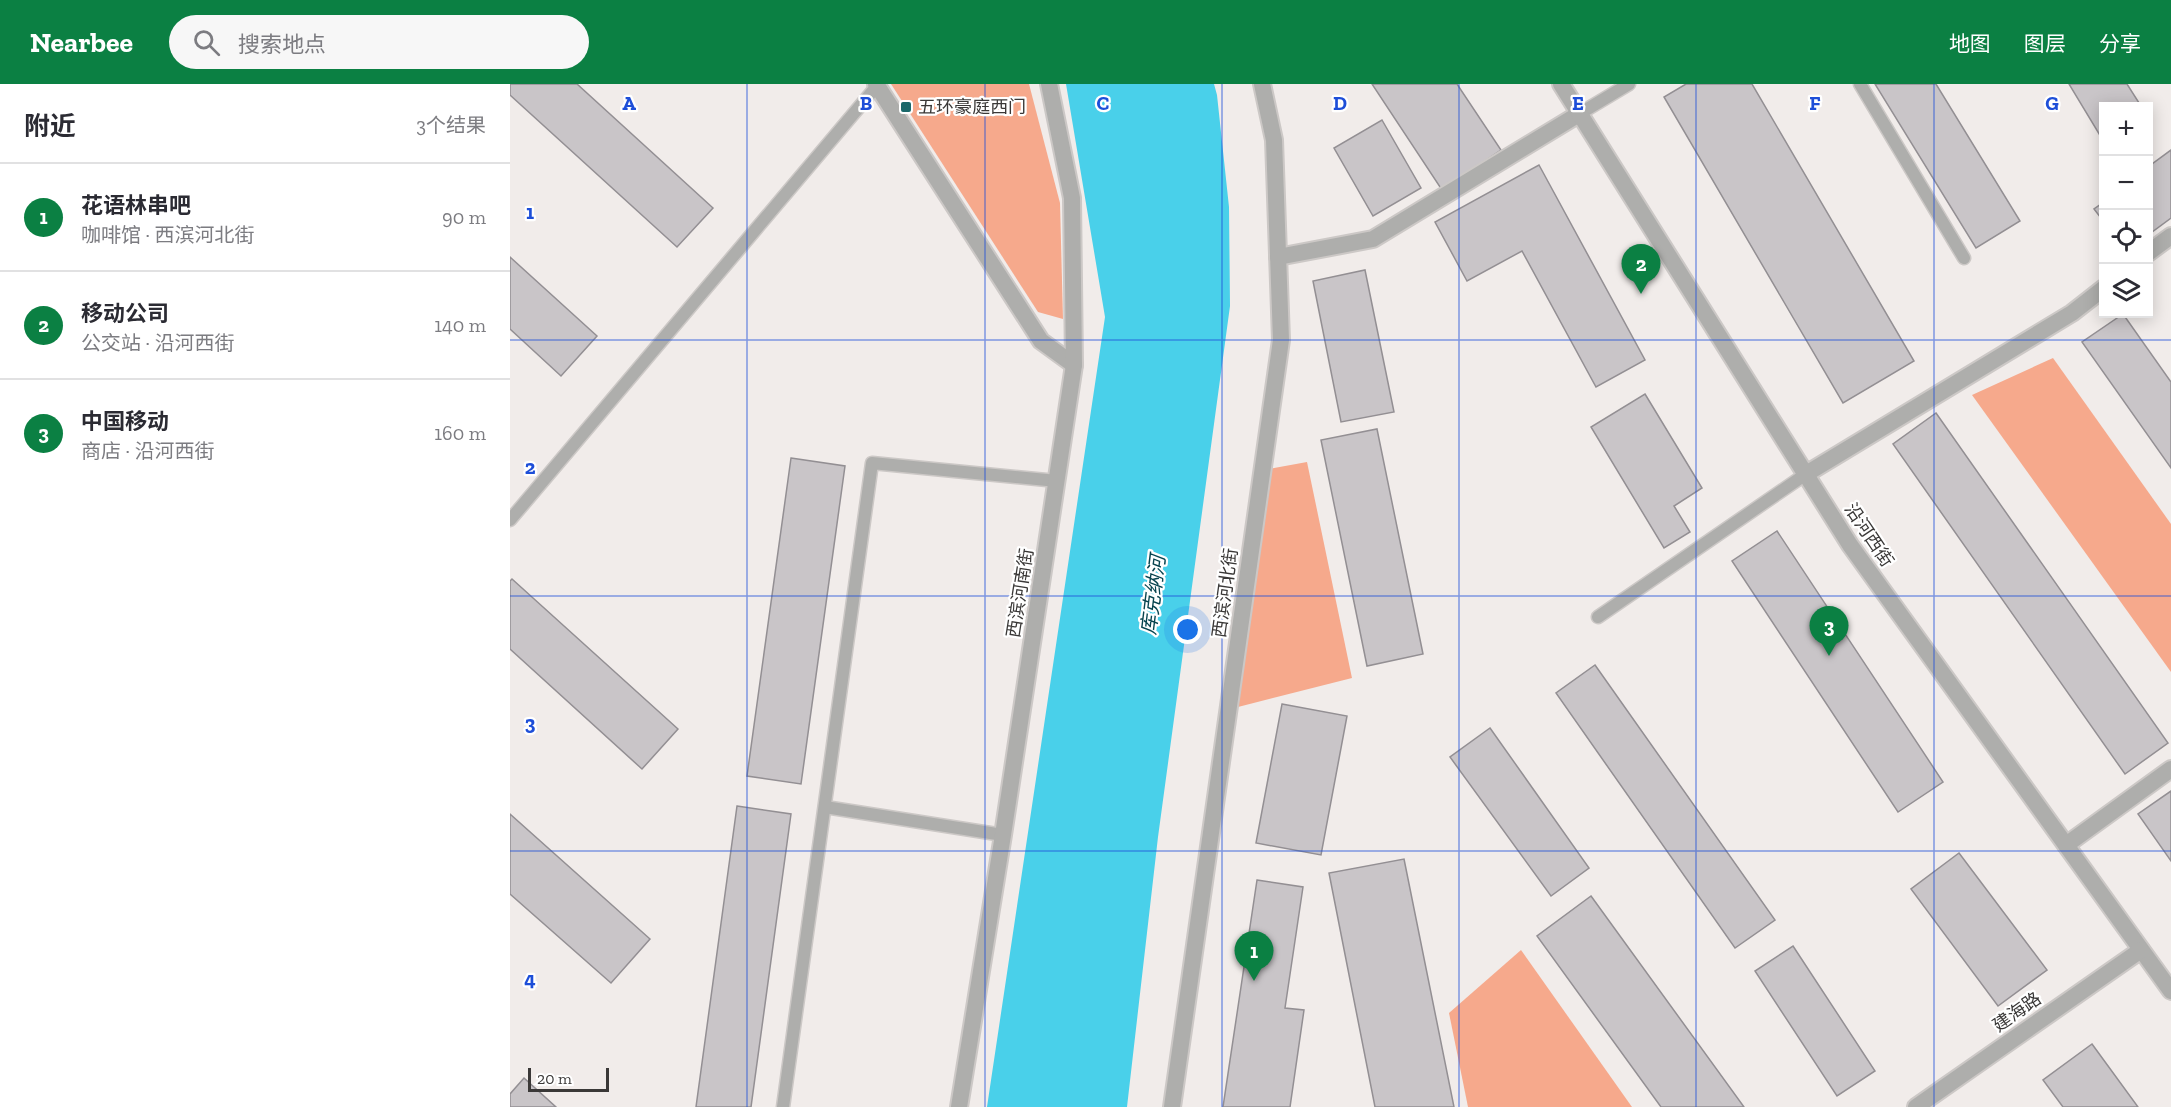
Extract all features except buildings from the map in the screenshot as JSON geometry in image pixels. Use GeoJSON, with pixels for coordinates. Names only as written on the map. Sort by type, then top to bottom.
{"type":"FeatureCollection","features":[{"type":"Feature","properties":{"kind":"street","name":"西滨河南街"},"geometry":{"type":"LineString","coordinates":[[959,1107],[1003,835],[1074,365],[1072,198],[1049,84]]}},
{"type":"Feature","properties":{"kind":"street","name":"西滨河北街"},"geometry":{"type":"LineString","coordinates":[[1172,1107],[1281,340],[1274,140],[1262,84]]}},
{"type":"Feature","properties":{"kind":"street","name":"沿河西街"},"geometry":{"type":"LineString","coordinates":[[1561,84],[1850,545],[2171,991]]}},
{"type":"Feature","properties":{"kind":"street"},"geometry":{"type":"LineString","coordinates":[[877,85],[1041,341],[1074,365]]}},
{"type":"Feature","properties":{"kind":"street"},"geometry":{"type":"LineString","coordinates":[[1278,257],[1372,239],[1580,114]]}},
{"type":"Feature","properties":{"kind":"street"},"geometry":{"type":"LineString","coordinates":[[2153,249],[2171,236]]}},
{"type":"Feature","properties":{"kind":"street"},"geometry":{"type":"LineString","coordinates":[[1806,474],[2072,313],[2099,291]]}},
{"type":"Feature","properties":{"kind":"street"},"geometry":{"type":"LineString","coordinates":[[2066,845],[2171,769]]}},
{"type":"Feature","properties":{"kind":"street","name":"建海路"},"geometry":{"type":"LineString","coordinates":[[1916,1107],[2141,950]]}},
{"type":"Feature","properties":{"kind":"lane"},"geometry":{"type":"LineString","coordinates":[[1580,114],[1629,84]]}},
{"type":"Feature","properties":{"kind":"lane"},"geometry":{"type":"LineString","coordinates":[[1860,84],[1964,258]]}},
{"type":"Feature","properties":{"kind":"lane"},"geometry":{"type":"LineString","coordinates":[[510,520],[877,85]]}},
{"type":"Feature","properties":{"kind":"lane"},"geometry":{"type":"LineString","coordinates":[[783,1107],[872,463],[1056,481]]}},
{"type":"Feature","properties":{"kind":"lane"},"geometry":{"type":"LineString","coordinates":[[1598,617],[1806,474]]}},
{"type":"Feature","properties":{"kind":"lane"},"geometry":{"type":"LineString","coordinates":[[825,807],[1003,835]]}},
{"type":"Feature","properties":{"kind":"shaded area"},"geometry":{"type":"Polygon","coordinates":[[[891,84],[1029,84],[1060,203],[1063,319],[1038,312],[891,84]]]}},
{"type":"Feature","properties":{"kind":"shaded area"},"geometry":{"type":"Polygon","coordinates":[[[2053,358],[2171,524],[2171,672],[1972,395],[2053,358]]]}},
{"type":"Feature","properties":{"kind":"shaded area"},"geometry":{"type":"Polygon","coordinates":[[[1307,462],[1352,678],[1238,707],[1268,469],[1307,462]]]}},
{"type":"Feature","properties":{"kind":"shaded area"},"geometry":{"type":"Polygon","coordinates":[[[1521,950],[1632,1107],[1468,1107],[1449,1013],[1521,950]]]}},
{"type":"Feature","properties":{"kind":"water","name":"库克纳河"},"geometry":{"type":"Polygon","coordinates":[[[1066,84],[1214,84],[1229,207],[1230,306],[1158,837],[1127,1107],[987,1107],[1105,317],[1066,84]]]}},
{"type":"Feature","properties":{"kind":"place","name":"五环豪庭西门"},"geometry":{"type":"Point","coordinates":[906,107]}},
{"type":"Feature","properties":{"kind":"place","name":"移动公司"},"geometry":{"type":"Point","coordinates":[1641,294]}},
{"type":"Feature","properties":{"kind":"place","name":"中国移动"},"geometry":{"type":"Point","coordinates":[1829,656]}},
{"type":"Feature","properties":{"kind":"place","name":"花语林串吧"},"geometry":{"type":"Point","coordinates":[1254,981]}}]}
